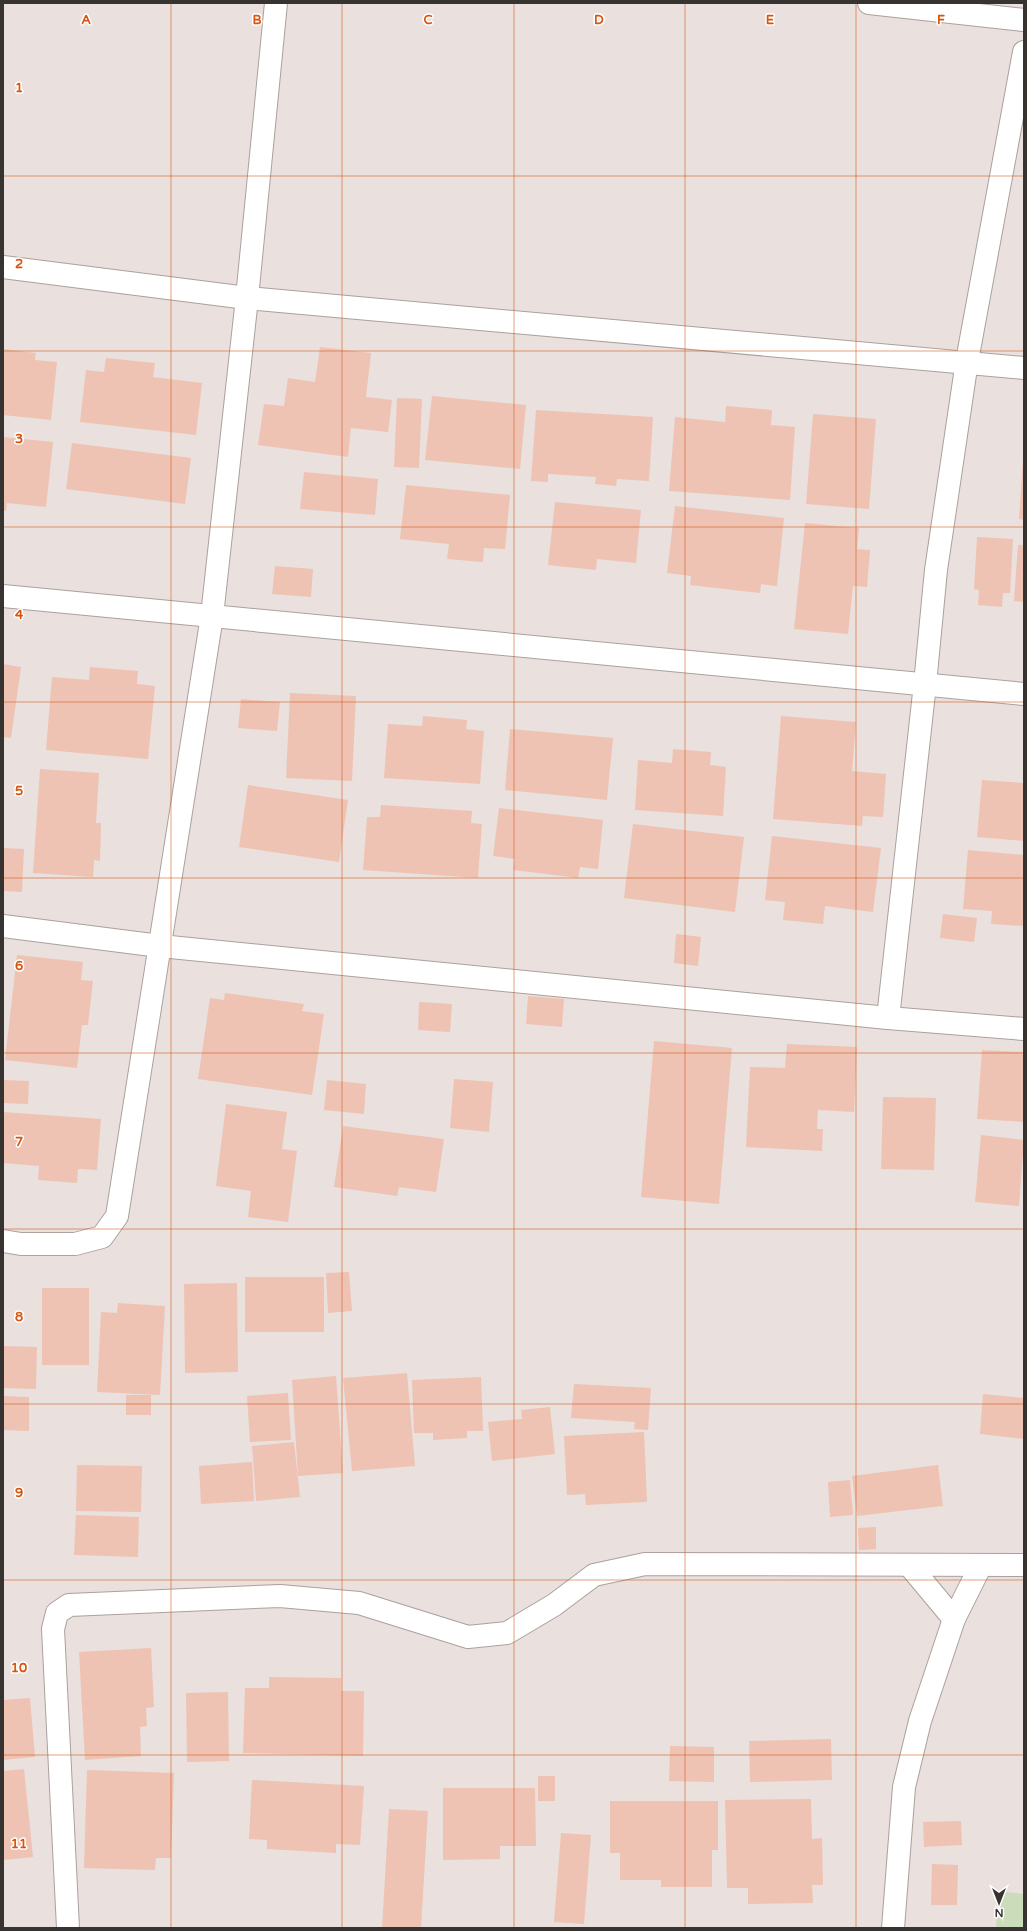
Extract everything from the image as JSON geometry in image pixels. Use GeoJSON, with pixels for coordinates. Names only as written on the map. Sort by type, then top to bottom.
{"type":"FeatureCollection","features":[{"type":"Feature","properties":{"kind":"street"},"geometry":{"type":"LineString","coordinates":[[3,1241],[20,1244],[75,1244],[102,1237],[117,1216],[212,616],[247,298],[276,3]]}},
{"type":"Feature","properties":{"kind":"street"},"geometry":{"type":"LineString","coordinates":[[869,3],[1024,20]]}},
{"type":"Feature","properties":{"kind":"street"},"geometry":{"type":"LineString","coordinates":[[888,1018],[925,684],[936,570],[967,361],[1024,52]]}},
{"type":"Feature","properties":{"kind":"street"},"geometry":{"type":"LineString","coordinates":[[3,266],[247,298],[967,361],[1024,368]]}},
{"type":"Feature","properties":{"kind":"street"},"geometry":{"type":"LineString","coordinates":[[3,596],[1024,694]]}},
{"type":"Feature","properties":{"kind":"street"},"geometry":{"type":"LineString","coordinates":[[3,926],[160,946],[888,1018],[1024,1029]]}},
{"type":"Feature","properties":{"kind":"street"},"geometry":{"type":"LineString","coordinates":[[68,1928],[53,1629],[57,1613],[69,1605],[280,1596],[359,1603],[468,1637],[507,1633],[554,1605],[594,1575],[645,1564],[1024,1565]]}},
{"type":"Feature","properties":{"kind":"street"},"geometry":{"type":"LineString","coordinates":[[909,1565],[954,1619]]}},
{"type":"Feature","properties":{"kind":"street"},"geometry":{"type":"LineString","coordinates":[[893,1928],[904,1787],[920,1721],[954,1619],[981,1565]]}},
{"type":"Feature","properties":{"kind":"green space"},"geometry":{"type":"Polygon","coordinates":[[[998,1891],[1024,1894],[1024,1928],[996,1928],[998,1891]]]}},
{"type":"Feature","properties":{"kind":"building"},"geometry":{"type":"Polygon","coordinates":[[[320,347],[371,353],[366,397],[392,400],[388,432],[351,428],[348,457],[258,445],[264,404],[284,406],[288,378],[315,382],[320,347]]]}},
{"type":"Feature","properties":{"kind":"building"},"geometry":{"type":"Polygon","coordinates":[[[3,349],[36,353],[35,360],[57,362],[51,420],[3,415],[3,349]]]}},
{"type":"Feature","properties":{"kind":"building"},"geometry":{"type":"Polygon","coordinates":[[[106,358],[155,363],[153,377],[202,383],[196,435],[80,422],[86,370],[104,372],[106,358]]]}},
{"type":"Feature","properties":{"kind":"building"},"geometry":{"type":"Polygon","coordinates":[[[432,396],[526,405],[520,469],[425,460],[432,396]]]}},
{"type":"Feature","properties":{"kind":"building"},"geometry":{"type":"Polygon","coordinates":[[[397,398],[422,399],[419,468],[394,467],[397,398]]]}},
{"type":"Feature","properties":{"kind":"building"},"geometry":{"type":"Polygon","coordinates":[[[726,406],[772,410],[771,425],[795,427],[790,500],[669,491],[675,417],[725,422],[726,406]]]}},
{"type":"Feature","properties":{"kind":"building"},"geometry":{"type":"Polygon","coordinates":[[[536,410],[653,417],[649,481],[617,479],[616,486],[595,484],[596,477],[548,474],[548,482],[531,481],[536,410]]]}},
{"type":"Feature","properties":{"kind":"building"},"geometry":{"type":"Polygon","coordinates":[[[813,414],[876,419],[869,509],[806,504],[813,414]]]}},
{"type":"Feature","properties":{"kind":"building"},"geometry":{"type":"Polygon","coordinates":[[[3,437],[53,442],[46,507],[7,503],[6,511],[3,511],[3,437]]]}},
{"type":"Feature","properties":{"kind":"building"},"geometry":{"type":"Polygon","coordinates":[[[72,443],[191,458],[185,504],[66,489],[72,443]]]}},
{"type":"Feature","properties":{"kind":"building"},"geometry":{"type":"Polygon","coordinates":[[[1024,459],[1024,520],[1019,519],[1024,459]]]}},
{"type":"Feature","properties":{"kind":"building"},"geometry":{"type":"Polygon","coordinates":[[[304,472],[378,479],[375,515],[300,509],[304,472]]]}},
{"type":"Feature","properties":{"kind":"building"},"geometry":{"type":"Polygon","coordinates":[[[406,485],[510,495],[505,549],[484,548],[483,562],[447,559],[449,544],[400,539],[406,485]]]}},
{"type":"Feature","properties":{"kind":"building"},"geometry":{"type":"Polygon","coordinates":[[[555,502],[641,510],[636,563],[597,559],[596,570],[548,565],[555,502]]]}},
{"type":"Feature","properties":{"kind":"building"},"geometry":{"type":"Polygon","coordinates":[[[675,506],[784,518],[777,586],[761,584],[760,593],[690,585],[691,576],[667,573],[675,506]]]}},
{"type":"Feature","properties":{"kind":"building"},"geometry":{"type":"Polygon","coordinates":[[[805,523],[859,528],[857,549],[870,550],[867,587],[853,586],[848,634],[794,629],[805,523]]]}},
{"type":"Feature","properties":{"kind":"building"},"geometry":{"type":"Polygon","coordinates":[[[977,537],[1013,539],[1010,593],[1003,593],[1002,607],[978,605],[979,590],[974,589],[977,537]]]}},
{"type":"Feature","properties":{"kind":"building"},"geometry":{"type":"Polygon","coordinates":[[[1018,545],[1024,545],[1024,602],[1014,601],[1018,545]]]}},
{"type":"Feature","properties":{"kind":"building"},"geometry":{"type":"Polygon","coordinates":[[[275,566],[313,569],[311,597],[272,594],[275,566]]]}},
{"type":"Feature","properties":{"kind":"building"},"geometry":{"type":"Polygon","coordinates":[[[3,664],[21,667],[11,738],[3,737],[3,664]]]}},
{"type":"Feature","properties":{"kind":"building"},"geometry":{"type":"Polygon","coordinates":[[[90,667],[138,671],[137,684],[155,686],[148,759],[46,750],[52,677],[89,680],[90,667]]]}},
{"type":"Feature","properties":{"kind":"building"},"geometry":{"type":"Polygon","coordinates":[[[290,693],[356,696],[352,781],[286,778],[290,693]]]}},
{"type":"Feature","properties":{"kind":"building"},"geometry":{"type":"Polygon","coordinates":[[[241,699],[280,702],[277,731],[238,728],[241,699]]]}},
{"type":"Feature","properties":{"kind":"building"},"geometry":{"type":"Polygon","coordinates":[[[423,716],[467,720],[466,729],[484,731],[480,784],[384,778],[388,724],[422,726],[423,716]]]}},
{"type":"Feature","properties":{"kind":"building"},"geometry":{"type":"Polygon","coordinates":[[[781,716],[856,722],[852,771],[886,774],[883,817],[863,816],[862,826],[773,819],[781,716]]]}},
{"type":"Feature","properties":{"kind":"building"},"geometry":{"type":"Polygon","coordinates":[[[510,729],[613,738],[607,800],[505,790],[510,729]]]}},
{"type":"Feature","properties":{"kind":"building"},"geometry":{"type":"Polygon","coordinates":[[[673,749],[711,752],[710,765],[726,767],[723,816],[635,810],[638,760],[672,763],[673,749]]]}},
{"type":"Feature","properties":{"kind":"building"},"geometry":{"type":"Polygon","coordinates":[[[40,769],[99,773],[96,823],[101,823],[100,861],[94,860],[93,877],[33,873],[40,769]]]}},
{"type":"Feature","properties":{"kind":"building"},"geometry":{"type":"Polygon","coordinates":[[[982,780],[1024,783],[1024,841],[977,837],[982,780]]]}},
{"type":"Feature","properties":{"kind":"building"},"geometry":{"type":"Polygon","coordinates":[[[248,785],[348,800],[339,862],[239,847],[248,785]]]}},
{"type":"Feature","properties":{"kind":"building"},"geometry":{"type":"Polygon","coordinates":[[[381,805],[472,811],[471,823],[482,824],[478,878],[363,870],[367,817],[380,817],[381,805]]]}},
{"type":"Feature","properties":{"kind":"building"},"geometry":{"type":"Polygon","coordinates":[[[499,808],[603,820],[598,869],[580,867],[578,878],[513,870],[515,859],[493,856],[499,808]]]}},
{"type":"Feature","properties":{"kind":"building"},"geometry":{"type":"Polygon","coordinates":[[[633,824],[744,837],[735,912],[624,898],[633,824]]]}},
{"type":"Feature","properties":{"kind":"building"},"geometry":{"type":"Polygon","coordinates":[[[772,836],[881,848],[873,912],[825,906],[823,924],[783,920],[785,902],[765,900],[772,836]]]}},
{"type":"Feature","properties":{"kind":"building"},"geometry":{"type":"Polygon","coordinates":[[[3,848],[24,849],[22,892],[3,891],[3,848]]]}},
{"type":"Feature","properties":{"kind":"building"},"geometry":{"type":"Polygon","coordinates":[[[968,850],[1024,855],[1024,926],[991,924],[992,911],[963,909],[968,850]]]}},
{"type":"Feature","properties":{"kind":"building"},"geometry":{"type":"Polygon","coordinates":[[[943,914],[977,918],[974,942],[940,938],[943,914]]]}},
{"type":"Feature","properties":{"kind":"building"},"geometry":{"type":"Polygon","coordinates":[[[676,934],[701,937],[698,966],[674,963],[676,934]]]}},
{"type":"Feature","properties":{"kind":"building"},"geometry":{"type":"Polygon","coordinates":[[[17,955],[83,962],[81,980],[93,981],[88,1025],[82,1025],[77,1068],[5,1060],[17,955]]]}},
{"type":"Feature","properties":{"kind":"building"},"geometry":{"type":"Polygon","coordinates":[[[225,993],[304,1004],[302,1011],[324,1014],[312,1095],[198,1079],[210,998],[224,1000],[225,993]]]}},
{"type":"Feature","properties":{"kind":"building"},"geometry":{"type":"Polygon","coordinates":[[[528,996],[564,999],[562,1027],[526,1024],[528,996]]]}},
{"type":"Feature","properties":{"kind":"building"},"geometry":{"type":"Polygon","coordinates":[[[419,1002],[452,1004],[450,1032],[418,1030],[419,1002]]]}},
{"type":"Feature","properties":{"kind":"building"},"geometry":{"type":"Polygon","coordinates":[[[654,1041],[732,1048],[719,1204],[641,1197],[654,1041]]]}},
{"type":"Feature","properties":{"kind":"building"},"geometry":{"type":"Polygon","coordinates":[[[787,1044],[857,1047],[854,1112],[818,1110],[817,1129],[823,1129],[822,1151],[746,1147],[750,1067],[785,1068],[787,1044]]]}},
{"type":"Feature","properties":{"kind":"building"},"geometry":{"type":"Polygon","coordinates":[[[982,1050],[1024,1052],[1024,1122],[977,1119],[982,1050]]]}},
{"type":"Feature","properties":{"kind":"building"},"geometry":{"type":"Polygon","coordinates":[[[454,1079],[493,1082],[489,1132],[450,1128],[454,1079]]]}},
{"type":"Feature","properties":{"kind":"building"},"geometry":{"type":"Polygon","coordinates":[[[3,1080],[29,1081],[28,1104],[3,1103],[3,1080]]]}},
{"type":"Feature","properties":{"kind":"building"},"geometry":{"type":"Polygon","coordinates":[[[327,1080],[366,1084],[364,1114],[324,1110],[327,1080]]]}},
{"type":"Feature","properties":{"kind":"building"},"geometry":{"type":"Polygon","coordinates":[[[883,1097],[936,1098],[934,1170],[881,1169],[883,1097]]]}},
{"type":"Feature","properties":{"kind":"building"},"geometry":{"type":"Polygon","coordinates":[[[226,1104],[287,1112],[282,1149],[297,1151],[288,1222],[248,1217],[251,1191],[216,1186],[226,1104]]]}},
{"type":"Feature","properties":{"kind":"building"},"geometry":{"type":"Polygon","coordinates":[[[3,1112],[101,1119],[97,1170],[78,1169],[77,1183],[38,1180],[39,1166],[3,1163],[3,1112]]]}},
{"type":"Feature","properties":{"kind":"building"},"geometry":{"type":"Polygon","coordinates":[[[343,1126],[444,1139],[436,1192],[399,1187],[397,1196],[334,1187],[343,1126]]]}},
{"type":"Feature","properties":{"kind":"building"},"geometry":{"type":"Polygon","coordinates":[[[981,1135],[1024,1140],[1019,1206],[975,1202],[981,1135]]]}},
{"type":"Feature","properties":{"kind":"building"},"geometry":{"type":"Polygon","coordinates":[[[349,1272],[352,1311],[328,1313],[326,1273],[349,1272]]]}},
{"type":"Feature","properties":{"kind":"building"},"geometry":{"type":"Polygon","coordinates":[[[245,1277],[324,1277],[324,1332],[245,1332],[245,1277]]]}},
{"type":"Feature","properties":{"kind":"building"},"geometry":{"type":"Polygon","coordinates":[[[237,1283],[238,1372],[185,1373],[184,1284],[237,1283]]]}},
{"type":"Feature","properties":{"kind":"building"},"geometry":{"type":"Polygon","coordinates":[[[42,1288],[89,1288],[89,1365],[42,1365],[42,1288]]]}},
{"type":"Feature","properties":{"kind":"building"},"geometry":{"type":"Polygon","coordinates":[[[118,1303],[165,1306],[160,1395],[97,1392],[101,1312],[117,1313],[118,1303]]]}},
{"type":"Feature","properties":{"kind":"building"},"geometry":{"type":"Polygon","coordinates":[[[3,1346],[37,1347],[36,1389],[3,1388],[3,1346]]]}},
{"type":"Feature","properties":{"kind":"building"},"geometry":{"type":"Polygon","coordinates":[[[407,1373],[415,1466],[352,1471],[343,1378],[407,1373]]]}},
{"type":"Feature","properties":{"kind":"building"},"geometry":{"type":"Polygon","coordinates":[[[336,1376],[343,1473],[298,1476],[292,1380],[336,1376]]]}},
{"type":"Feature","properties":{"kind":"building"},"geometry":{"type":"Polygon","coordinates":[[[481,1377],[483,1431],[467,1431],[467,1438],[433,1440],[433,1433],[414,1433],[412,1380],[481,1377]]]}},
{"type":"Feature","properties":{"kind":"building"},"geometry":{"type":"Polygon","coordinates":[[[574,1384],[651,1388],[648,1430],[634,1429],[635,1422],[571,1418],[574,1384]]]}},
{"type":"Feature","properties":{"kind":"building"},"geometry":{"type":"Polygon","coordinates":[[[288,1393],[291,1440],[250,1442],[247,1396],[288,1393]]]}},
{"type":"Feature","properties":{"kind":"building"},"geometry":{"type":"Polygon","coordinates":[[[983,1394],[1024,1398],[1024,1439],[980,1434],[983,1394]]]}},
{"type":"Feature","properties":{"kind":"building"},"geometry":{"type":"Polygon","coordinates":[[[126,1395],[151,1395],[151,1415],[126,1415],[126,1395]]]}},
{"type":"Feature","properties":{"kind":"building"},"geometry":{"type":"Polygon","coordinates":[[[3,1396],[29,1397],[29,1431],[3,1430],[3,1396]]]}},
{"type":"Feature","properties":{"kind":"building"},"geometry":{"type":"Polygon","coordinates":[[[550,1407],[555,1454],[492,1461],[488,1422],[522,1419],[521,1410],[550,1407]]]}},
{"type":"Feature","properties":{"kind":"building"},"geometry":{"type":"Polygon","coordinates":[[[644,1432],[647,1502],[586,1505],[585,1494],[567,1495],[564,1436],[644,1432]]]}},
{"type":"Feature","properties":{"kind":"building"},"geometry":{"type":"Polygon","coordinates":[[[294,1442],[300,1497],[256,1501],[252,1446],[294,1442]]]}},
{"type":"Feature","properties":{"kind":"building"},"geometry":{"type":"Polygon","coordinates":[[[252,1462],[254,1501],[201,1504],[199,1466],[252,1462]]]}},
{"type":"Feature","properties":{"kind":"building"},"geometry":{"type":"Polygon","coordinates":[[[77,1465],[142,1466],[141,1512],[76,1511],[77,1465]]]}},
{"type":"Feature","properties":{"kind":"building"},"geometry":{"type":"Polygon","coordinates":[[[938,1465],[943,1506],[857,1516],[852,1476],[938,1465]]]}},
{"type":"Feature","properties":{"kind":"building"},"geometry":{"type":"Polygon","coordinates":[[[850,1480],[853,1515],[830,1517],[828,1482],[850,1480]]]}},
{"type":"Feature","properties":{"kind":"building"},"geometry":{"type":"Polygon","coordinates":[[[76,1515],[139,1517],[138,1557],[74,1555],[76,1515]]]}},
{"type":"Feature","properties":{"kind":"building"},"geometry":{"type":"Polygon","coordinates":[[[876,1527],[876,1549],[859,1550],[858,1528],[876,1527]]]}},
{"type":"Feature","properties":{"kind":"building"},"geometry":{"type":"Polygon","coordinates":[[[151,1648],[154,1707],[146,1708],[147,1726],[140,1727],[141,1756],[85,1760],[79,1652],[151,1648]]]}},
{"type":"Feature","properties":{"kind":"building"},"geometry":{"type":"Polygon","coordinates":[[[269,1677],[341,1678],[341,1691],[364,1691],[363,1756],[243,1753],[245,1688],[269,1688],[269,1677]]]}},
{"type":"Feature","properties":{"kind":"building"},"geometry":{"type":"Polygon","coordinates":[[[228,1692],[229,1761],[187,1762],[186,1693],[228,1692]]]}},
{"type":"Feature","properties":{"kind":"building"},"geometry":{"type":"Polygon","coordinates":[[[30,1698],[35,1757],[3,1760],[3,1700],[30,1698]]]}},
{"type":"Feature","properties":{"kind":"building"},"geometry":{"type":"Polygon","coordinates":[[[831,1739],[832,1780],[750,1782],[749,1741],[831,1739]]]}},
{"type":"Feature","properties":{"kind":"building"},"geometry":{"type":"Polygon","coordinates":[[[670,1746],[714,1747],[714,1782],[669,1781],[670,1746]]]}},
{"type":"Feature","properties":{"kind":"building"},"geometry":{"type":"Polygon","coordinates":[[[24,1769],[33,1857],[3,1860],[3,1771],[24,1769]]]}},
{"type":"Feature","properties":{"kind":"building"},"geometry":{"type":"Polygon","coordinates":[[[87,1770],[174,1773],[171,1858],[156,1858],[155,1870],[84,1868],[87,1770]]]}},
{"type":"Feature","properties":{"kind":"building"},"geometry":{"type":"Polygon","coordinates":[[[538,1776],[555,1776],[555,1801],[538,1801],[538,1776]]]}},
{"type":"Feature","properties":{"kind":"building"},"geometry":{"type":"Polygon","coordinates":[[[252,1780],[364,1786],[360,1845],[336,1844],[336,1853],[267,1849],[267,1840],[249,1839],[252,1780]]]}},
{"type":"Feature","properties":{"kind":"building"},"geometry":{"type":"Polygon","coordinates":[[[443,1788],[535,1788],[536,1846],[500,1846],[500,1859],[443,1860],[443,1788]]]}},
{"type":"Feature","properties":{"kind":"building"},"geometry":{"type":"Polygon","coordinates":[[[811,1799],[812,1839],[822,1838],[823,1885],[812,1885],[813,1903],[748,1904],[748,1888],[727,1888],[725,1800],[811,1799]]]}},
{"type":"Feature","properties":{"kind":"building"},"geometry":{"type":"Polygon","coordinates":[[[610,1801],[718,1801],[718,1850],[712,1850],[712,1887],[661,1887],[661,1880],[620,1880],[620,1853],[610,1853],[610,1801]]]}},
{"type":"Feature","properties":{"kind":"building"},"geometry":{"type":"Polygon","coordinates":[[[389,1809],[428,1811],[421,1928],[382,1928],[389,1809]]]}},
{"type":"Feature","properties":{"kind":"building"},"geometry":{"type":"Polygon","coordinates":[[[961,1821],[962,1845],[924,1847],[923,1822],[961,1821]]]}},
{"type":"Feature","properties":{"kind":"building"},"geometry":{"type":"Polygon","coordinates":[[[561,1833],[591,1835],[584,1924],[554,1922],[561,1833]]]}},
{"type":"Feature","properties":{"kind":"building"},"geometry":{"type":"Polygon","coordinates":[[[932,1864],[958,1865],[957,1905],[931,1905],[932,1864]]]}}]}
